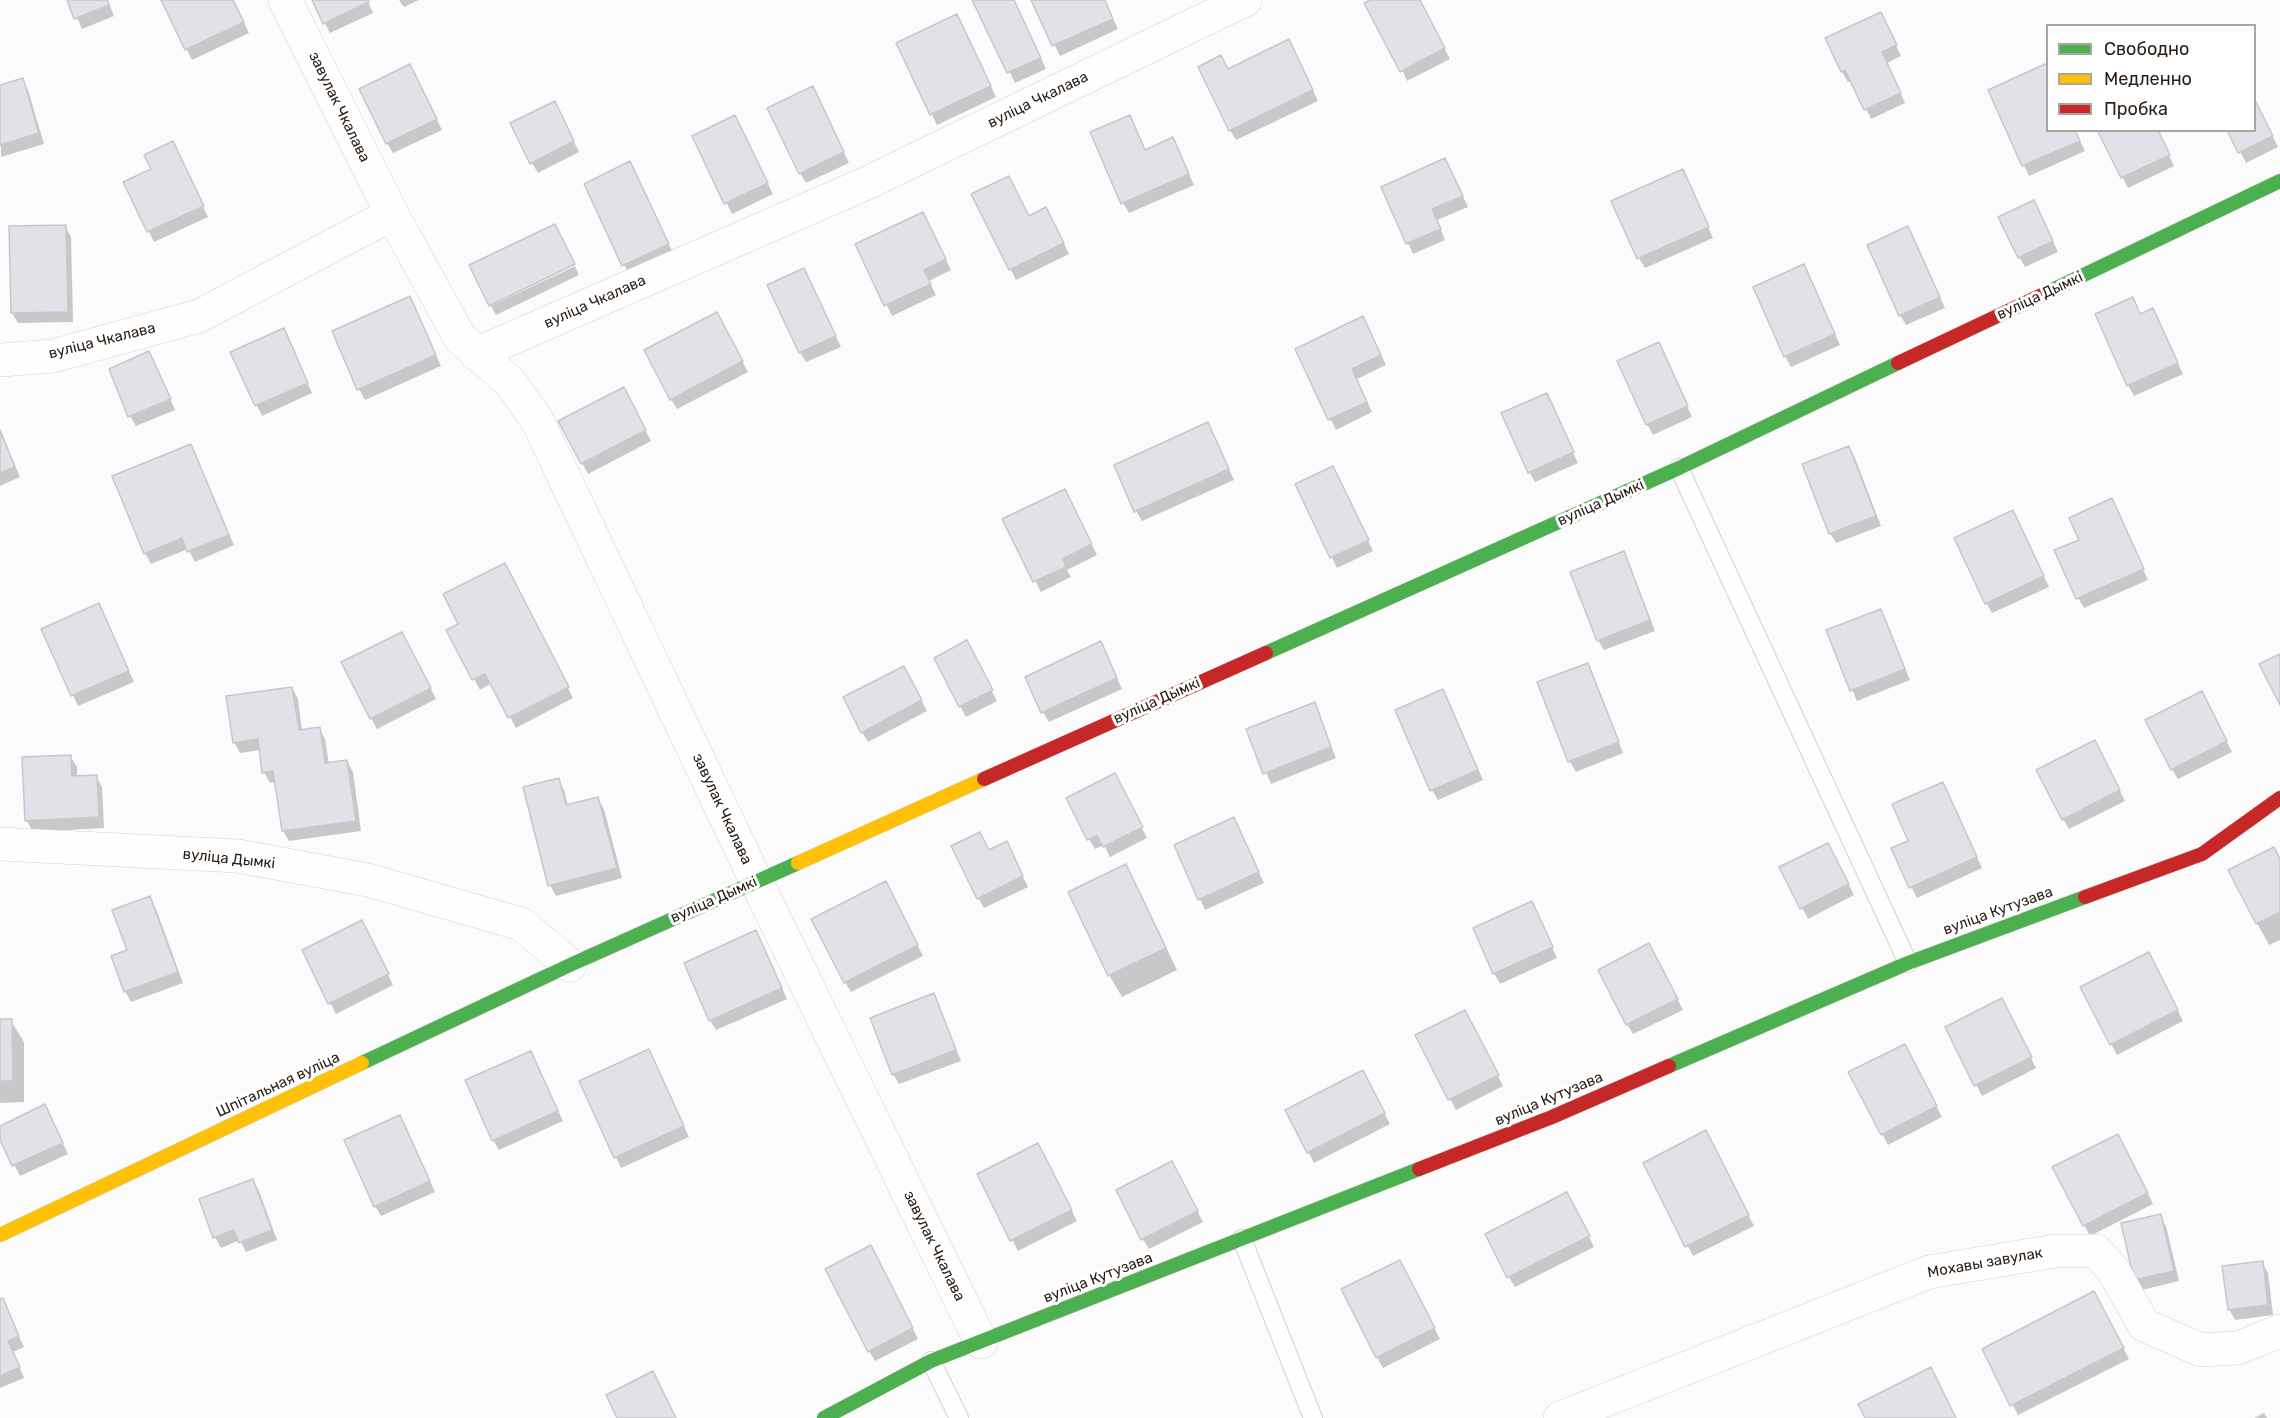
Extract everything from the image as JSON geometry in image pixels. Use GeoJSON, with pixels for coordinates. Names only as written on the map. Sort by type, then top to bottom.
{"type":"FeatureCollection","features":[{"type":"Feature","properties":{"kind":"main road","name":"вуліца Дымкі"},"geometry":{"type":"LineString","coordinates":[[570,965],[1679,468],[2280,182]]}},
{"type":"Feature","properties":{"kind":"main road","name":"вуліца Кутузава"},"geometry":{"type":"LineString","coordinates":[[824,1418],[931,1361],[1552,1117],[1908,963],[2202,854],[2280,798]]}},
{"type":"Feature","properties":{"kind":"main road","name":"Шпітальная вуліца"},"geometry":{"type":"LineString","coordinates":[[0,1235],[570,965]]}},
{"type":"Feature","properties":{"kind":"street","name":"завулак Чкалава"},"geometry":{"type":"LineString","coordinates":[[285,0],[392,214]]}},
{"type":"Feature","properties":{"kind":"street","name":"вуліца Чкалава"},"geometry":{"type":"LineString","coordinates":[[476,354],[867,183],[1245,0]]}},
{"type":"Feature","properties":{"kind":"street"},"geometry":{"type":"LineString","coordinates":[[392,214],[460,338],[476,354]]}},
{"type":"Feature","properties":{"kind":"street","name":"вуліца Чкалава"},"geometry":{"type":"LineString","coordinates":[[0,360],[53,356],[198,316],[392,214]]}},
{"type":"Feature","properties":{"kind":"street","name":"завулак Чкалава"},"geometry":{"type":"LineString","coordinates":[[476,354],[510,382],[537,420],[756,880],[981,1342]]}},
{"type":"Feature","properties":{"kind":"street","name":"вуліца Дымкі"},"geometry":{"type":"LineString","coordinates":[[0,844],[238,856],[369,880],[521,924],[570,965]]}},
{"type":"Feature","properties":{"kind":"street","name":"Мохавы завулак"},"geometry":{"type":"LineString","coordinates":[[1560,1418],[1929,1272],[2055,1251],[2096,1251],[2113,1270],[2144,1325],[2200,1350],[2238,1348],[2280,1331]]}},
{"type":"Feature","properties":{"kind":"lane"},"geometry":{"type":"LineString","coordinates":[[1679,468],[1908,963]]}},
{"type":"Feature","properties":{"kind":"lane"},"geometry":{"type":"LineString","coordinates":[[1242,1239],[1313,1418]]}},
{"type":"Feature","properties":{"kind":"lane"},"geometry":{"type":"LineString","coordinates":[[931,1361],[958,1418]]}},
{"type":"Feature","properties":{"kind":"building"},"geometry":{"type":"Polygon","coordinates":[[[67,0],[107,0],[109,5],[74,19],[67,0]]]}},
{"type":"Feature","properties":{"kind":"building"},"geometry":{"type":"Polygon","coordinates":[[[161,0],[233,0],[244,22],[185,50],[161,0]]]}},
{"type":"Feature","properties":{"kind":"building"},"geometry":{"type":"Polygon","coordinates":[[[312,0],[368,0],[369,2],[323,24],[312,0]]]}},
{"type":"Feature","properties":{"kind":"building"},"geometry":{"type":"Polygon","coordinates":[[[972,0],[1014,0],[1041,58],[1007,73],[972,0]]]}},
{"type":"Feature","properties":{"kind":"building"},"geometry":{"type":"Polygon","coordinates":[[[1031,0],[1105,0],[1113,19],[1052,46],[1031,0]]]}},
{"type":"Feature","properties":{"kind":"building"},"geometry":{"type":"Polygon","coordinates":[[[1370,0],[1420,0],[1445,48],[1400,72],[1364,3],[1370,0]]]}},
{"type":"Feature","properties":{"kind":"building"},"geometry":{"type":"Polygon","coordinates":[[[1881,12],[1897,45],[1882,52],[1901,93],[1864,110],[1845,70],[1841,72],[1825,38],[1881,12]]]}},
{"type":"Feature","properties":{"kind":"building"},"geometry":{"type":"Polygon","coordinates":[[[957,14],[991,86],[930,115],[896,43],[957,14]]]}},
{"type":"Feature","properties":{"kind":"building"},"geometry":{"type":"Polygon","coordinates":[[[1289,39],[1313,90],[1229,131],[1198,67],[1221,55],[1228,69],[1289,39]]]}},
{"type":"Feature","properties":{"kind":"building"},"geometry":{"type":"Polygon","coordinates":[[[410,64],[437,119],[386,144],[359,89],[410,64]]]}},
{"type":"Feature","properties":{"kind":"building"},"geometry":{"type":"Polygon","coordinates":[[[2045,64],[2046,132],[2076,132],[2080,141],[2022,166],[1988,90],[2045,64]]]}},
{"type":"Feature","properties":{"kind":"building"},"geometry":{"type":"Polygon","coordinates":[[[23,78],[39,133],[0,145],[0,85],[23,78]]]}},
{"type":"Feature","properties":{"kind":"building"},"geometry":{"type":"Polygon","coordinates":[[[813,86],[844,152],[799,174],[767,108],[813,86]]]}},
{"type":"Feature","properties":{"kind":"building"},"geometry":{"type":"Polygon","coordinates":[[[555,101],[574,141],[530,164],[510,123],[555,101]]]}},
{"type":"Feature","properties":{"kind":"building"},"geometry":{"type":"Polygon","coordinates":[[[2256,102],[2273,136],[2238,153],[2228,132],[2256,132],[2256,102]]]}},
{"type":"Feature","properties":{"kind":"building"},"geometry":{"type":"Polygon","coordinates":[[[735,115],[768,183],[724,204],[692,136],[735,115]]]}},
{"type":"Feature","properties":{"kind":"building"},"geometry":{"type":"Polygon","coordinates":[[[1130,115],[1145,150],[1173,137],[1189,174],[1121,204],[1090,132],[1130,115]]]}},
{"type":"Feature","properties":{"kind":"building"},"geometry":{"type":"Polygon","coordinates":[[[2098,132],[2159,132],[2170,155],[2121,178],[2098,132]]]}},
{"type":"Feature","properties":{"kind":"building"},"geometry":{"type":"Polygon","coordinates":[[[173,141],[204,206],[147,232],[123,182],[151,169],[144,155],[173,141]]]}},
{"type":"Feature","properties":{"kind":"building"},"geometry":{"type":"Polygon","coordinates":[[[1445,158],[1463,196],[1432,209],[1441,229],[1406,244],[1381,187],[1445,158]]]}},
{"type":"Feature","properties":{"kind":"building"},"geometry":{"type":"Polygon","coordinates":[[[630,161],[669,244],[622,266],[584,184],[630,161]]]}},
{"type":"Feature","properties":{"kind":"building"},"geometry":{"type":"Polygon","coordinates":[[[1683,169],[1709,227],[1637,259],[1611,201],[1683,169]]]}},
{"type":"Feature","properties":{"kind":"building"},"geometry":{"type":"Polygon","coordinates":[[[1009,176],[1029,216],[1046,207],[1064,243],[1009,270],[971,194],[1009,176]]]}},
{"type":"Feature","properties":{"kind":"building"},"geometry":{"type":"Polygon","coordinates":[[[2034,200],[2053,241],[2018,258],[1998,217],[2034,200]]]}},
{"type":"Feature","properties":{"kind":"building"},"geometry":{"type":"Polygon","coordinates":[[[923,212],[946,259],[924,270],[931,284],[884,306],[855,244],[923,212]]]}},
{"type":"Feature","properties":{"kind":"building"},"geometry":{"type":"Polygon","coordinates":[[[555,224],[575,264],[489,306],[469,265],[555,224]]]}},
{"type":"Feature","properties":{"kind":"building"},"geometry":{"type":"Polygon","coordinates":[[[66,225],[68,312],[11,313],[9,226],[66,225]]]}},
{"type":"Feature","properties":{"kind":"building"},"geometry":{"type":"Polygon","coordinates":[[[1908,226],[1940,297],[1899,316],[1867,245],[1908,226]]]}},
{"type":"Feature","properties":{"kind":"building"},"geometry":{"type":"Polygon","coordinates":[[[1804,264],[1835,334],[1784,357],[1753,287],[1804,264]]]}},
{"type":"Feature","properties":{"kind":"building"},"geometry":{"type":"Polygon","coordinates":[[[804,268],[836,336],[799,353],[767,285],[804,268]]]}},
{"type":"Feature","properties":{"kind":"building"},"geometry":{"type":"Polygon","coordinates":[[[410,296],[436,355],[357,390],[332,331],[410,296]]]}},
{"type":"Feature","properties":{"kind":"building"},"geometry":{"type":"Polygon","coordinates":[[[2133,297],[2140,314],[2153,308],[2178,363],[2127,386],[2095,314],[2133,297]]]}},
{"type":"Feature","properties":{"kind":"building"},"geometry":{"type":"Polygon","coordinates":[[[717,312],[743,361],[670,400],[644,350],[717,312]]]}},
{"type":"Feature","properties":{"kind":"building"},"geometry":{"type":"Polygon","coordinates":[[[1363,316],[1381,355],[1352,369],[1367,402],[1328,420],[1295,349],[1363,316]]]}},
{"type":"Feature","properties":{"kind":"building"},"geometry":{"type":"Polygon","coordinates":[[[284,328],[308,383],[255,406],[230,352],[284,328]]]}},
{"type":"Feature","properties":{"kind":"building"},"geometry":{"type":"Polygon","coordinates":[[[1659,342],[1688,406],[1646,425],[1617,361],[1659,342]]]}},
{"type":"Feature","properties":{"kind":"building"},"geometry":{"type":"Polygon","coordinates":[[[149,351],[171,399],[128,417],[109,369],[149,351]]]}},
{"type":"Feature","properties":{"kind":"building"},"geometry":{"type":"Polygon","coordinates":[[[624,387],[646,430],[581,464],[558,421],[624,387]]]}},
{"type":"Feature","properties":{"kind":"building"},"geometry":{"type":"Polygon","coordinates":[[[1547,393],[1574,452],[1528,473],[1501,413],[1547,393]]]}},
{"type":"Feature","properties":{"kind":"building"},"geometry":{"type":"Polygon","coordinates":[[[1208,422],[1229,469],[1134,512],[1114,465],[1208,422]]]}},
{"type":"Feature","properties":{"kind":"building"},"geometry":{"type":"Polygon","coordinates":[[[0,430],[15,467],[0,473],[0,430]]]}},
{"type":"Feature","properties":{"kind":"building"},"geometry":{"type":"Polygon","coordinates":[[[191,444],[229,535],[187,552],[182,538],[144,554],[112,476],[191,444]]]}},
{"type":"Feature","properties":{"kind":"building"},"geometry":{"type":"Polygon","coordinates":[[[1849,446],[1876,516],[1829,534],[1802,464],[1849,446]]]}},
{"type":"Feature","properties":{"kind":"building"},"geometry":{"type":"Polygon","coordinates":[[[1333,466],[1369,540],[1330,558],[1295,484],[1333,466]]]}},
{"type":"Feature","properties":{"kind":"building"},"geometry":{"type":"Polygon","coordinates":[[[1065,489],[1092,544],[1063,559],[1066,567],[1033,582],[1002,519],[1065,489]]]}},
{"type":"Feature","properties":{"kind":"building"},"geometry":{"type":"Polygon","coordinates":[[[2112,498],[2144,569],[2076,599],[2054,550],[2079,540],[2069,518],[2112,498]]]}},
{"type":"Feature","properties":{"kind":"building"},"geometry":{"type":"Polygon","coordinates":[[[2013,510],[2044,576],[1985,604],[1954,538],[2013,510]]]}},
{"type":"Feature","properties":{"kind":"building"},"geometry":{"type":"Polygon","coordinates":[[[1624,551],[1650,620],[1597,641],[1570,572],[1624,551]]]}},
{"type":"Feature","properties":{"kind":"building"},"geometry":{"type":"Polygon","coordinates":[[[505,563],[569,687],[508,718],[485,674],[472,680],[446,630],[458,624],[443,594],[505,563]]]}},
{"type":"Feature","properties":{"kind":"building"},"geometry":{"type":"Polygon","coordinates":[[[99,603],[129,671],[71,696],[41,629],[99,603]]]}},
{"type":"Feature","properties":{"kind":"building"},"geometry":{"type":"Polygon","coordinates":[[[1881,609],[1905,669],[1850,691],[1826,630],[1881,609]]]}},
{"type":"Feature","properties":{"kind":"building"},"geometry":{"type":"Polygon","coordinates":[[[402,632],[431,688],[370,719],[341,662],[402,632]]]}},
{"type":"Feature","properties":{"kind":"building"},"geometry":{"type":"Polygon","coordinates":[[[967,640],[993,690],[959,707],[934,658],[967,640]]]}},
{"type":"Feature","properties":{"kind":"building"},"geometry":{"type":"Polygon","coordinates":[[[1101,641],[1117,678],[1041,713],[1025,677],[1101,641]]]}},
{"type":"Feature","properties":{"kind":"building"},"geometry":{"type":"Polygon","coordinates":[[[2280,654],[2280,705],[2259,664],[2280,654]]]}},
{"type":"Feature","properties":{"kind":"building"},"geometry":{"type":"Polygon","coordinates":[[[1588,663],[1619,742],[1568,762],[1537,682],[1588,663]]]}},
{"type":"Feature","properties":{"kind":"building"},"geometry":{"type":"Polygon","coordinates":[[[904,666],[922,700],[861,733],[843,697],[904,666]]]}},
{"type":"Feature","properties":{"kind":"building"},"geometry":{"type":"Polygon","coordinates":[[[292,687],[299,730],[320,727],[325,763],[347,760],[356,821],[282,831],[273,771],[262,773],[258,739],[233,743],[226,696],[292,687]]]}},
{"type":"Feature","properties":{"kind":"building"},"geometry":{"type":"Polygon","coordinates":[[[1443,689],[1478,770],[1430,791],[1395,710],[1443,689]]]}},
{"type":"Feature","properties":{"kind":"building"},"geometry":{"type":"Polygon","coordinates":[[[2202,691],[2227,741],[2171,770],[2145,720],[2202,691]]]}},
{"type":"Feature","properties":{"kind":"building"},"geometry":{"type":"Polygon","coordinates":[[[1315,702],[1331,747],[1263,774],[1246,729],[1315,702]]]}},
{"type":"Feature","properties":{"kind":"building"},"geometry":{"type":"Polygon","coordinates":[[[2095,740],[2120,790],[2062,820],[2036,770],[2095,740]]]}},
{"type":"Feature","properties":{"kind":"building"},"geometry":{"type":"Polygon","coordinates":[[[71,755],[72,776],[97,775],[99,817],[25,821],[22,757],[71,755]]]}},
{"type":"Feature","properties":{"kind":"building"},"geometry":{"type":"Polygon","coordinates":[[[1115,773],[1143,827],[1103,847],[1097,835],[1087,840],[1066,798],[1115,773]]]}},
{"type":"Feature","properties":{"kind":"building"},"geometry":{"type":"Polygon","coordinates":[[[559,778],[566,805],[598,797],[617,868],[548,886],[523,787],[559,778]]]}},
{"type":"Feature","properties":{"kind":"building"},"geometry":{"type":"Polygon","coordinates":[[[1943,782],[1977,857],[1909,888],[1891,848],[1908,841],[1892,804],[1943,782]]]}},
{"type":"Feature","properties":{"kind":"building"},"geometry":{"type":"Polygon","coordinates":[[[1234,817],[1259,872],[1198,900],[1174,845],[1234,817]]]}},
{"type":"Feature","properties":{"kind":"building"},"geometry":{"type":"Polygon","coordinates":[[[980,832],[989,850],[1007,841],[1023,876],[977,899],[951,846],[980,832]]]}},
{"type":"Feature","properties":{"kind":"building"},"geometry":{"type":"Polygon","coordinates":[[[1828,843],[1849,884],[1800,909],[1779,867],[1828,843]]]}},
{"type":"Feature","properties":{"kind":"building"},"geometry":{"type":"Polygon","coordinates":[[[2274,847],[2280,859],[2280,912],[2256,924],[2228,870],[2274,847]]]}},
{"type":"Feature","properties":{"kind":"building"},"geometry":{"type":"Polygon","coordinates":[[[1126,864],[1166,948],[1108,976],[1068,892],[1126,864]]]}},
{"type":"Feature","properties":{"kind":"building"},"geometry":{"type":"Polygon","coordinates":[[[886,881],[918,945],[844,983],[811,919],[886,881]]]}},
{"type":"Feature","properties":{"kind":"building"},"geometry":{"type":"Polygon","coordinates":[[[150,896],[178,972],[124,992],[111,956],[127,950],[112,910],[150,896]]]}},
{"type":"Feature","properties":{"kind":"building"},"geometry":{"type":"Polygon","coordinates":[[[1532,901],[1553,947],[1493,974],[1473,928],[1532,901]]]}},
{"type":"Feature","properties":{"kind":"building"},"geometry":{"type":"Polygon","coordinates":[[[362,920],[389,974],[328,1004],[302,950],[362,920]]]}},
{"type":"Feature","properties":{"kind":"building"},"geometry":{"type":"Polygon","coordinates":[[[756,930],[782,988],[709,1021],[684,963],[756,930]]]}},
{"type":"Feature","properties":{"kind":"building"},"geometry":{"type":"Polygon","coordinates":[[[1649,943],[1678,999],[1626,1025],[1598,970],[1649,943]]]}},
{"type":"Feature","properties":{"kind":"building"},"geometry":{"type":"Polygon","coordinates":[[[2149,952],[2178,1010],[2110,1045],[2080,987],[2149,952]]]}},
{"type":"Feature","properties":{"kind":"building"},"geometry":{"type":"Polygon","coordinates":[[[934,993],[956,1050],[892,1075],[870,1018],[934,993]]]}},
{"type":"Feature","properties":{"kind":"building"},"geometry":{"type":"Polygon","coordinates":[[[2002,998],[2032,1057],[1974,1086],[1945,1027],[2002,998]]]}},
{"type":"Feature","properties":{"kind":"building"},"geometry":{"type":"Polygon","coordinates":[[[1465,1010],[1499,1075],[1448,1100],[1415,1035],[1465,1010]]]}},
{"type":"Feature","properties":{"kind":"building"},"geometry":{"type":"Polygon","coordinates":[[[0,1019],[12,1019],[13,1081],[0,1081],[0,1019]]]}},
{"type":"Feature","properties":{"kind":"building"},"geometry":{"type":"Polygon","coordinates":[[[1905,1044],[1937,1106],[1881,1135],[1848,1072],[1905,1044]]]}},
{"type":"Feature","properties":{"kind":"building"},"geometry":{"type":"Polygon","coordinates":[[[649,1049],[684,1126],[614,1158],[579,1081],[649,1049]]]}},
{"type":"Feature","properties":{"kind":"building"},"geometry":{"type":"Polygon","coordinates":[[[531,1051],[558,1111],[492,1141],[465,1080],[531,1051]]]}},
{"type":"Feature","properties":{"kind":"building"},"geometry":{"type":"Polygon","coordinates":[[[1363,1070],[1385,1113],[1307,1153],[1285,1110],[1363,1070]]]}},
{"type":"Feature","properties":{"kind":"building"},"geometry":{"type":"Polygon","coordinates":[[[45,1104],[63,1143],[12,1166],[0,1140],[0,1126],[45,1104]]]}},
{"type":"Feature","properties":{"kind":"building"},"geometry":{"type":"Polygon","coordinates":[[[400,1115],[430,1181],[374,1207],[344,1140],[400,1115]]]}},
{"type":"Feature","properties":{"kind":"building"},"geometry":{"type":"Polygon","coordinates":[[[1706,1130],[1749,1215],[1685,1247],[1643,1163],[1706,1130]]]}},
{"type":"Feature","properties":{"kind":"building"},"geometry":{"type":"Polygon","coordinates":[[[2118,1134],[2148,1193],[2083,1226],[2052,1167],[2118,1134]]]}},
{"type":"Feature","properties":{"kind":"building"},"geometry":{"type":"Polygon","coordinates":[[[1038,1143],[1072,1210],[1010,1241],[977,1174],[1038,1143]]]}},
{"type":"Feature","properties":{"kind":"building"},"geometry":{"type":"Polygon","coordinates":[[[1172,1161],[1198,1211],[1141,1240],[1116,1190],[1172,1161]]]}},
{"type":"Feature","properties":{"kind":"building"},"geometry":{"type":"Polygon","coordinates":[[[253,1179],[272,1230],[239,1243],[234,1230],[213,1238],[199,1199],[253,1179]]]}},
{"type":"Feature","properties":{"kind":"building"},"geometry":{"type":"Polygon","coordinates":[[[1567,1192],[1590,1236],[1507,1278],[1485,1234],[1567,1192]]]}},
{"type":"Feature","properties":{"kind":"building"},"geometry":{"type":"Polygon","coordinates":[[[2161,1214],[2174,1271],[2134,1280],[2121,1223],[2161,1214]]]}},
{"type":"Feature","properties":{"kind":"building"},"geometry":{"type":"Polygon","coordinates":[[[871,1245],[913,1328],[868,1352],[825,1269],[871,1245]]]}},
{"type":"Feature","properties":{"kind":"building"},"geometry":{"type":"Polygon","coordinates":[[[1400,1260],[1435,1328],[1376,1358],[1341,1289],[1400,1260]]]}},
{"type":"Feature","properties":{"kind":"building"},"geometry":{"type":"Polygon","coordinates":[[[2263,1261],[2268,1305],[2228,1310],[2222,1266],[2263,1261]]]}},
{"type":"Feature","properties":{"kind":"building"},"geometry":{"type":"Polygon","coordinates":[[[2094,1291],[2124,1348],[2010,1406],[1982,1349],[2094,1291]]]}},
{"type":"Feature","properties":{"kind":"building"},"geometry":{"type":"Polygon","coordinates":[[[3,1298],[19,1336],[8,1341],[20,1367],[0,1376],[0,1299],[3,1298]]]}},
{"type":"Feature","properties":{"kind":"building"},"geometry":{"type":"Polygon","coordinates":[[[1931,1367],[1956,1418],[1865,1418],[1858,1404],[1931,1367]]]}},
{"type":"Feature","properties":{"kind":"building"},"geometry":{"type":"Polygon","coordinates":[[[653,1371],[676,1418],[617,1418],[606,1395],[653,1371]]]}},
{"type":"Feature","properties":{"kind":"traffic: fast"},"geometry":{"type":"LineString","coordinates":[[2044,294],[2280,181]]}},
{"type":"Feature","properties":{"kind":"traffic: fast"},"geometry":{"type":"LineString","coordinates":[[1266,653],[1679,468],[1898,363]]}},
{"type":"Feature","properties":{"kind":"traffic: fast"},"geometry":{"type":"LineString","coordinates":[[362,1063],[570,965],[798,863]]}},
{"type":"Feature","properties":{"kind":"traffic: fast"},"geometry":{"type":"LineString","coordinates":[[1669,1066],[1908,963],[2085,897]]}},
{"type":"Feature","properties":{"kind":"traffic: fast"},"geometry":{"type":"LineString","coordinates":[[824,1418],[931,1361],[1419,1169]]}},
{"type":"Feature","properties":{"kind":"traffic: slow"},"geometry":{"type":"LineString","coordinates":[[798,863],[984,779]]}},
{"type":"Feature","properties":{"kind":"traffic: slow"},"geometry":{"type":"LineString","coordinates":[[0,1235],[362,1063]]}},
{"type":"Feature","properties":{"kind":"traffic: jam"},"geometry":{"type":"LineString","coordinates":[[1898,363],[2044,294]]}},
{"type":"Feature","properties":{"kind":"traffic: jam"},"geometry":{"type":"LineString","coordinates":[[984,779],[1266,653]]}},
{"type":"Feature","properties":{"kind":"traffic: jam"},"geometry":{"type":"LineString","coordinates":[[2085,897],[2202,854],[2280,798]]}},
{"type":"Feature","properties":{"kind":"traffic: jam"},"geometry":{"type":"LineString","coordinates":[[1419,1169],[1552,1117],[1669,1066]]}}]}
